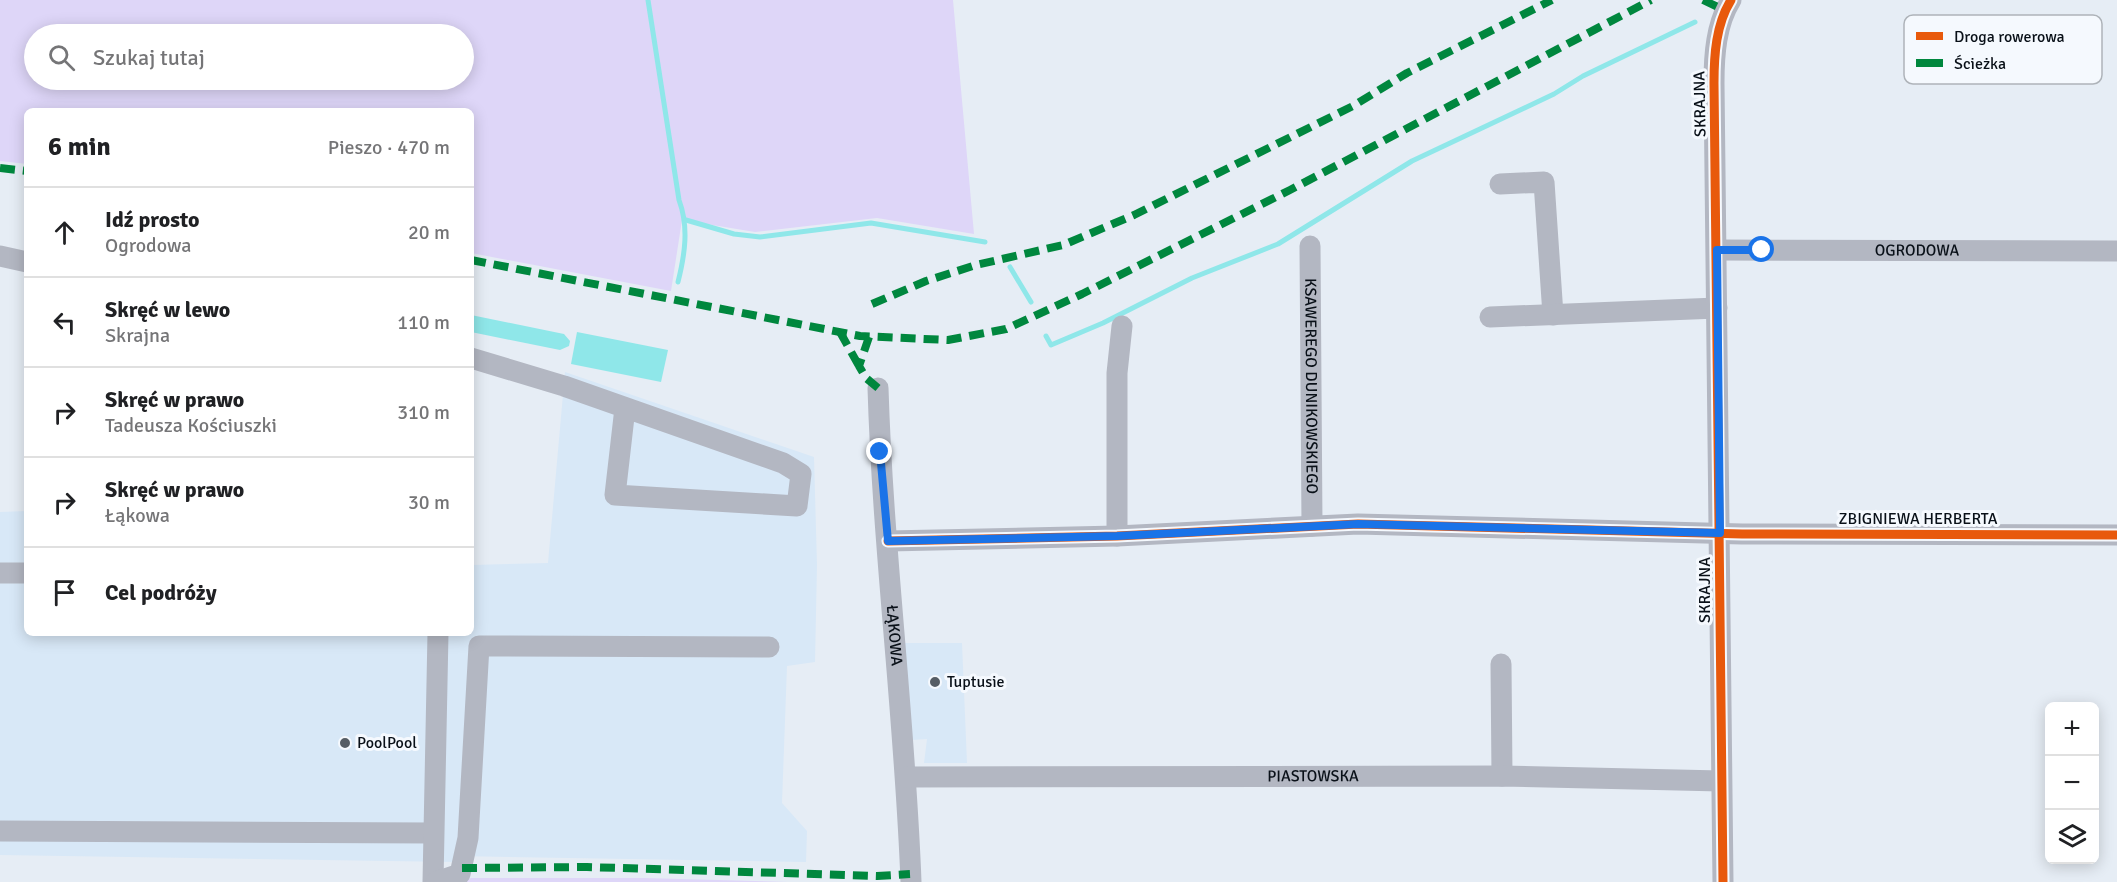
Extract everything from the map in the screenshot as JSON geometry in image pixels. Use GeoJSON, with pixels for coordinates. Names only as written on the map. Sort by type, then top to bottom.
{"type":"FeatureCollection","features":[{"type":"Feature","properties":{"kind":"street","name":"SKRAJNA"},"geometry":{"type":"LineString","coordinates":[[1723,882],[1714,55],[1728,5]]}},
{"type":"Feature","properties":{"kind":"street"},"geometry":{"type":"LineString","coordinates":[[1500,184],[1544,182],[1553,315]]}},
{"type":"Feature","properties":{"kind":"street","name":"KSAWEREGO DUNIKOWSKIEGO"},"geometry":{"type":"LineString","coordinates":[[1310,246],[1312,526]]}},
{"type":"Feature","properties":{"kind":"street","name":"OGRODOWA"},"geometry":{"type":"LineString","coordinates":[[1717,250],[2117,251]]}},
{"type":"Feature","properties":{"kind":"street"},"geometry":{"type":"LineString","coordinates":[[0,256],[24,261]]}},
{"type":"Feature","properties":{"kind":"street"},"geometry":{"type":"LineString","coordinates":[[1490,318],[1717,308]]}},
{"type":"Feature","properties":{"kind":"street"},"geometry":{"type":"LineString","coordinates":[[1117,536],[1117,373],[1122,326]]}},
{"type":"Feature","properties":{"kind":"street"},"geometry":{"type":"LineString","coordinates":[[474,359],[625,408],[783,463],[801,474],[797,507],[615,495],[625,408]]}},
{"type":"Feature","properties":{"kind":"street","name":"ŁĄKOWA"},"geometry":{"type":"LineString","coordinates":[[878,388],[880,452],[907,777],[911,882]]}},
{"type":"Feature","properties":{"kind":"street","name":"ZBIGNIEWA HERBERTA"},"geometry":{"type":"LineString","coordinates":[[888,541],[1117,536],[1358,524],[1720,533],[2117,535]]}},
{"type":"Feature","properties":{"kind":"street"},"geometry":{"type":"LineString","coordinates":[[0,573],[24,573]]}},
{"type":"Feature","properties":{"kind":"street"},"geometry":{"type":"LineString","coordinates":[[438,636],[433,833],[435,882],[460,874],[468,838],[480,646],[769,647]]}},
{"type":"Feature","properties":{"kind":"street"},"geometry":{"type":"LineString","coordinates":[[1501,664],[1502,776]]}},
{"type":"Feature","properties":{"kind":"street","name":"PIASTOWSKA"},"geometry":{"type":"LineString","coordinates":[[907,777],[1502,776],[1721,781]]}},
{"type":"Feature","properties":{"kind":"street"},"geometry":{"type":"LineString","coordinates":[[0,831],[433,833]]}},
{"type":"Feature","properties":{"kind":"shaded area"},"geometry":{"type":"Polygon","coordinates":[[[0,0],[953,0],[974,234],[877,218],[755,232],[682,220],[671,291],[474,254],[474,108],[24,108],[24,164],[0,161],[0,0]]]}},
{"type":"Feature","properties":{"kind":"shaded area"},"geometry":{"type":"Polygon","coordinates":[[[565,372],[814,457],[817,565],[815,662],[787,666],[782,803],[807,831],[806,862],[456,856],[456,862],[0,855],[0,512],[24,511],[24,636],[474,636],[474,565],[548,563],[565,372]]]}},
{"type":"Feature","properties":{"kind":"shaded area","name":"Tuptusie"},"geometry":{"type":"Polygon","coordinates":[[[904,643],[962,643],[967,763],[924,763],[927,739],[912,740],[904,643]]]}},
{"type":"Feature","properties":{"kind":"shaded area"},"geometry":{"type":"Polygon","coordinates":[[[471,878],[644,878],[788,882],[462,882],[471,878]]]}},
{"type":"Feature","properties":{"kind":"water"},"geometry":{"type":"Polygon","coordinates":[[[474,316],[564,334],[570,341],[569,346],[560,350],[474,333],[474,316]]]}},
{"type":"Feature","properties":{"kind":"water"},"geometry":{"type":"Polygon","coordinates":[[[577,332],[668,350],[661,382],[571,364],[577,332]]]}},
{"type":"Feature","properties":{"kind":"waterway"},"geometry":{"type":"LineString","coordinates":[[648,0],[684,220],[684,251],[678,282]]}},
{"type":"Feature","properties":{"kind":"waterway"},"geometry":{"type":"LineString","coordinates":[[1046,336],[1051,345],[1103,323],[1192,278],[1278,244],[1412,161],[1554,94],[1583,76],[1695,22]]}},
{"type":"Feature","properties":{"kind":"waterway"},"geometry":{"type":"LineString","coordinates":[[686,220],[734,234],[760,237],[871,223],[985,242]]}},
{"type":"Feature","properties":{"kind":"waterway"},"geometry":{"type":"LineString","coordinates":[[1010,267],[1031,302]]}},
{"type":"Feature","properties":{"kind":"marked path"},"geometry":{"type":"LineString","coordinates":[[872,304],[926,281],[976,265],[1063,245],[1134,215],[1353,106],[1407,73],[1552,0]]}},
{"type":"Feature","properties":{"kind":"marked path"},"geometry":{"type":"LineString","coordinates":[[474,261],[860,336],[948,340],[1006,329],[1082,294],[1290,190],[1651,0]]}},
{"type":"Feature","properties":{"kind":"marked path"},"geometry":{"type":"LineString","coordinates":[[1703,0],[1724,10]]}},
{"type":"Feature","properties":{"kind":"marked path"},"geometry":{"type":"LineString","coordinates":[[0,168],[24,171]]}},
{"type":"Feature","properties":{"kind":"marked path"},"geometry":{"type":"LineString","coordinates":[[840,332],[859,366]]}},
{"type":"Feature","properties":{"kind":"marked path"},"geometry":{"type":"LineString","coordinates":[[869,337],[859,366],[866,378],[878,388]]}},
{"type":"Feature","properties":{"kind":"marked path"},"geometry":{"type":"LineString","coordinates":[[462,868],[587,867],[877,876],[910,874]]}},
{"type":"Feature","properties":{"kind":"cycle path"},"geometry":{"type":"LineString","coordinates":[[1723,882],[1714,83],[1715,51],[1719,29],[1731,0]]}},
{"type":"Feature","properties":{"kind":"cycle path"},"geometry":{"type":"LineString","coordinates":[[888,541],[1117,536],[1358,524],[1742,534],[2117,535]]}},
{"type":"Feature","properties":{"kind":"place","name":"Tuptusie"},"geometry":{"type":"Point","coordinates":[935,682]}},
{"type":"Feature","properties":{"kind":"place","name":"PoolPool"},"geometry":{"type":"Point","coordinates":[345,743]}},
{"type":"Feature","properties":{"kind":"route"},"geometry":{"type":"LineString","coordinates":[[880,452],[888,541],[1117,536],[1358,524],[1720,533],[1717,250],[1762,250]]}}]}
